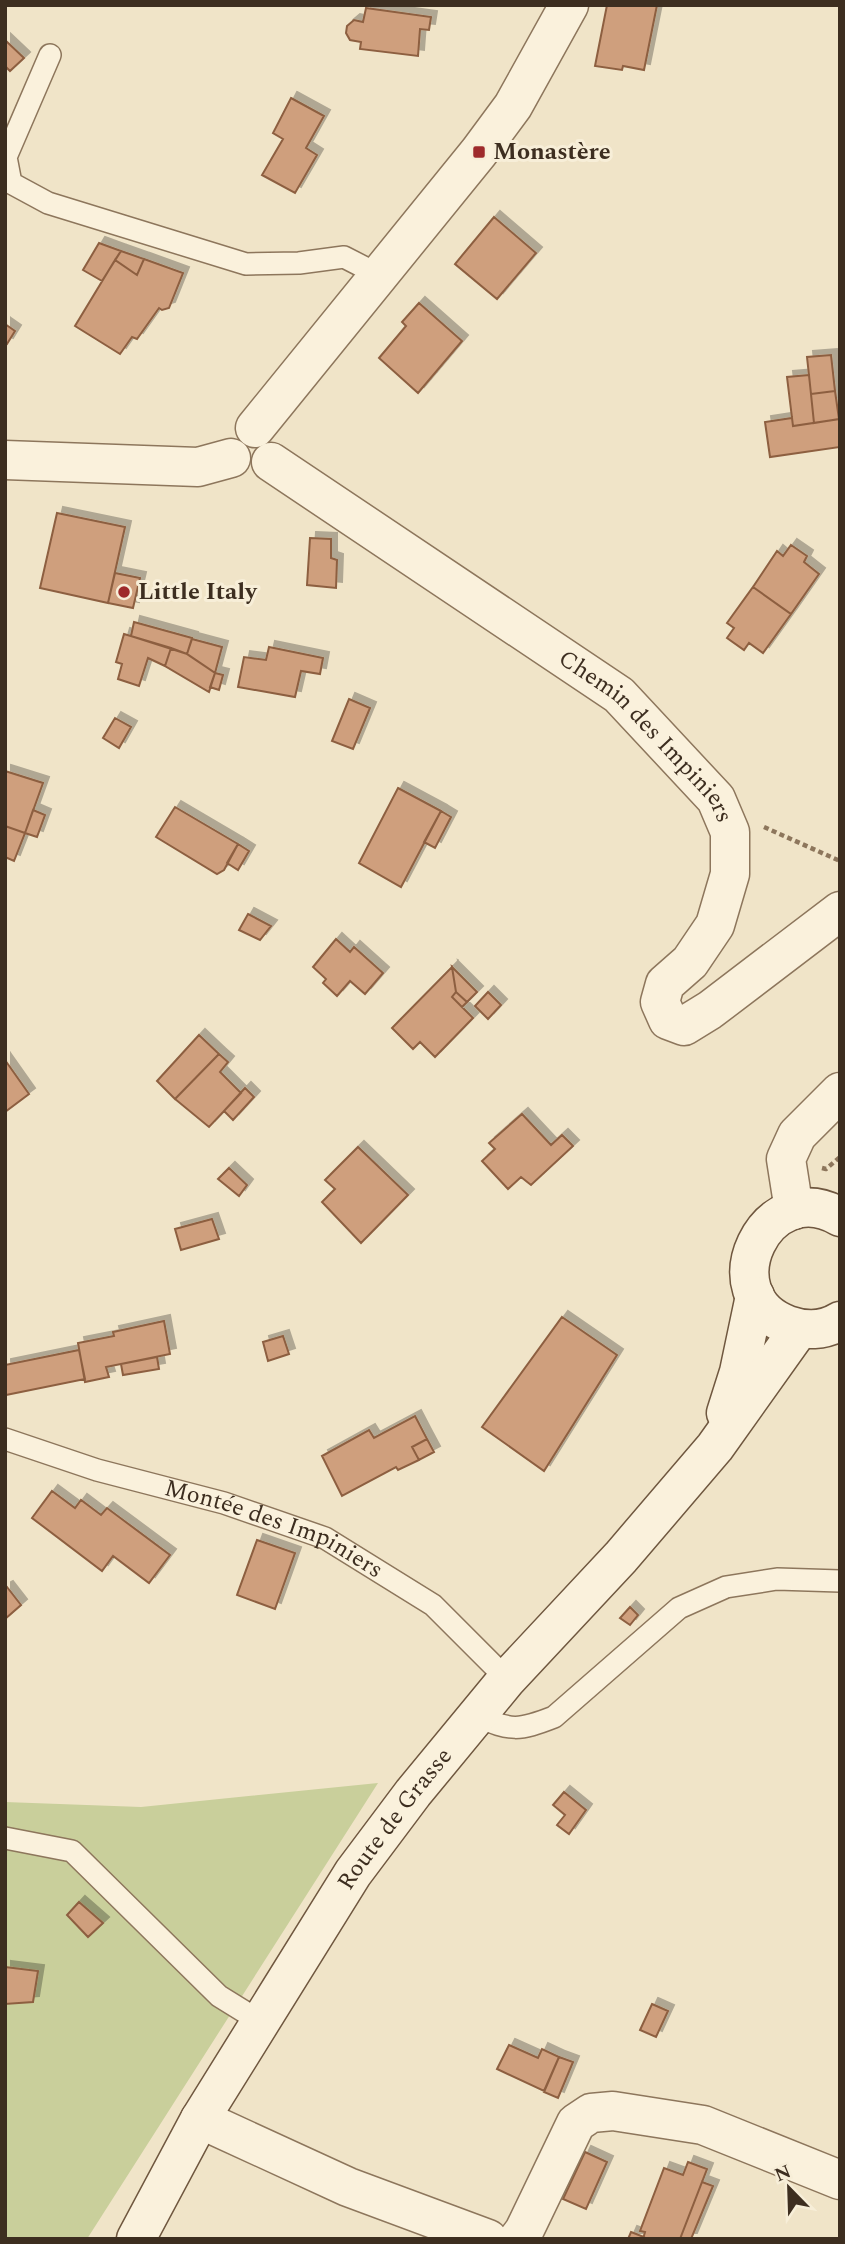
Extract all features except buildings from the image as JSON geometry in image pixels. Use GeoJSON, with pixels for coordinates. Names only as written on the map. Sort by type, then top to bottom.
{"type":"FeatureCollection","features":[{"type":"Feature","properties":{"kind":"street"},"geometry":{"type":"LineString","coordinates":[[255,428],[480,152],[513,106],[569,5]]}},
{"type":"Feature","properties":{"kind":"street"},"geometry":{"type":"LineString","coordinates":[[247,428],[255,428],[268,434],[272,440],[274,454],[271,462],[262,470],[249,473],[235,466],[229,451],[234,436],[247,428]]}},
{"type":"Feature","properties":{"kind":"street"},"geometry":{"type":"LineString","coordinates":[[5,460],[198,467],[231,458]]}},
{"type":"Feature","properties":{"kind":"street","name":"Chemin des Impiniers"},"geometry":{"type":"LineString","coordinates":[[271,462],[619,695],[716,799],[730,832],[730,874],[715,925],[690,962],[665,984],[660,1002],[668,1020],[684,1026],[693,1021],[840,911]]}},
{"type":"Feature","properties":{"kind":"street"},"geometry":{"type":"LineString","coordinates":[[794,1210],[786,1159],[797,1135],[840,1092]]}},
{"type":"Feature","properties":{"kind":"street"},"geometry":{"type":"LineString","coordinates":[[794,1210],[804,1167],[840,1120]]}},
{"type":"Feature","properties":{"kind":"street"},"geometry":{"type":"LineString","coordinates":[[839,1215],[823,1210],[794,1210],[778,1217],[764,1229],[754,1244],[750,1279],[755,1296],[766,1312],[781,1322],[799,1329],[818,1329],[840,1321]]}},
{"type":"Feature","properties":{"kind":"street","name":"Route de Grasse"},"geometry":{"type":"LineString","coordinates":[[715,1447],[739,1372],[755,1296]]}},
{"type":"Feature","properties":{"kind":"street","name":"Route de Grasse"},"geometry":{"type":"LineString","coordinates":[[136,2239],[200,2119],[354,1873],[413,1793],[507,1679],[621,1557],[715,1447],[799,1329]]}},
{"type":"Feature","properties":{"kind":"street"},"geometry":{"type":"LineString","coordinates":[[518,2239],[576,2123],[591,2113],[613,2111],[704,2125],[840,2180]]}},
{"type":"Feature","properties":{"kind":"street"},"geometry":{"type":"LineString","coordinates":[[200,2119],[348,2187],[488,2239]]}},
{"type":"Feature","properties":{"kind":"lane"},"geometry":{"type":"LineString","coordinates":[[50,55],[6,158],[11,183],[48,203],[246,264],[299,263],[344,257],[379,275]]}},
{"type":"Feature","properties":{"kind":"lane","name":"Montée des Impiniers"},"geometry":{"type":"LineString","coordinates":[[5,1440],[97,1470],[224,1503],[325,1538],[433,1605],[507,1679]]}},
{"type":"Feature","properties":{"kind":"lane"},"geometry":{"type":"LineString","coordinates":[[476,1716],[506,1728],[529,1727],[554,1717],[679,1608],[726,1587],[777,1579],[840,1581]]}},
{"type":"Feature","properties":{"kind":"lane"},"geometry":{"type":"LineString","coordinates":[[5,1838],[72,1851],[219,1996],[261,2022]]}},
{"type":"Feature","properties":{"kind":"path"},"geometry":{"type":"LineString","coordinates":[[766,827],[840,861]]}},
{"type":"Feature","properties":{"kind":"green space"},"geometry":{"type":"Polygon","coordinates":[[[378,1783],[87,2239],[5,2239],[5,1802],[141,1807],[378,1783]]]}},
{"type":"Feature","properties":{"kind":"place","name":"Monastère"},"geometry":{"type":"Point","coordinates":[479,152]}},
{"type":"Feature","properties":{"kind":"place","name":"Little Italy"},"geometry":{"type":"Point","coordinates":[124,592]}}]}
